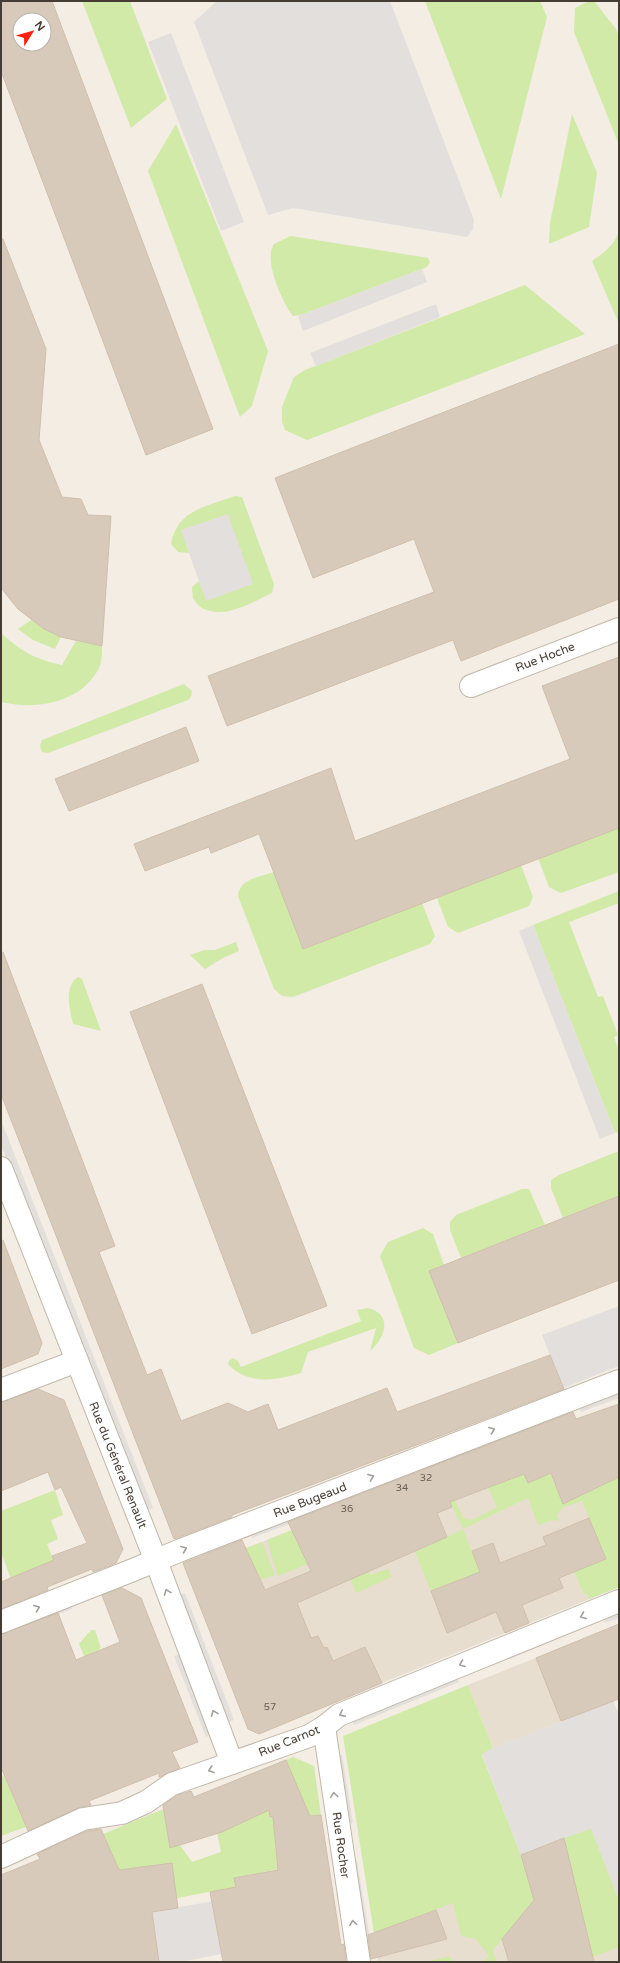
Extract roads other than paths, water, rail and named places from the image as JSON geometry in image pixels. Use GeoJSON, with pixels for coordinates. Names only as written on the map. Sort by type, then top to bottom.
{"type":"FeatureCollection","features":[{"type":"Feature","properties":{"kind":"street","name":"Rue Hoche"},"geometry":{"type":"LineString","coordinates":[[471,686],[619,629]]}},
{"type":"Feature","properties":{"kind":"street","name":"Rue du Général Renault"},"geometry":{"type":"LineString","coordinates":[[1,1168],[156,1561],[232,1763]]}},
{"type":"Feature","properties":{"kind":"street"},"geometry":{"type":"LineString","coordinates":[[1,1390],[77,1361]]}},
{"type":"Feature","properties":{"kind":"street","name":"Rue Bugeaud"},"geometry":{"type":"LineString","coordinates":[[1,1622],[619,1382]]}},
{"type":"Feature","properties":{"kind":"street","name":"Rue Carnot"},"geometry":{"type":"LineString","coordinates":[[1,1857],[83,1819],[122,1813],[146,1802],[172,1784],[309,1736],[324,1727],[339,1715],[619,1601]]}},
{"type":"Feature","properties":{"kind":"street","name":"Rue Rocher"},"geometry":{"type":"LineString","coordinates":[[324,1727],[359,1962]]}}]}
